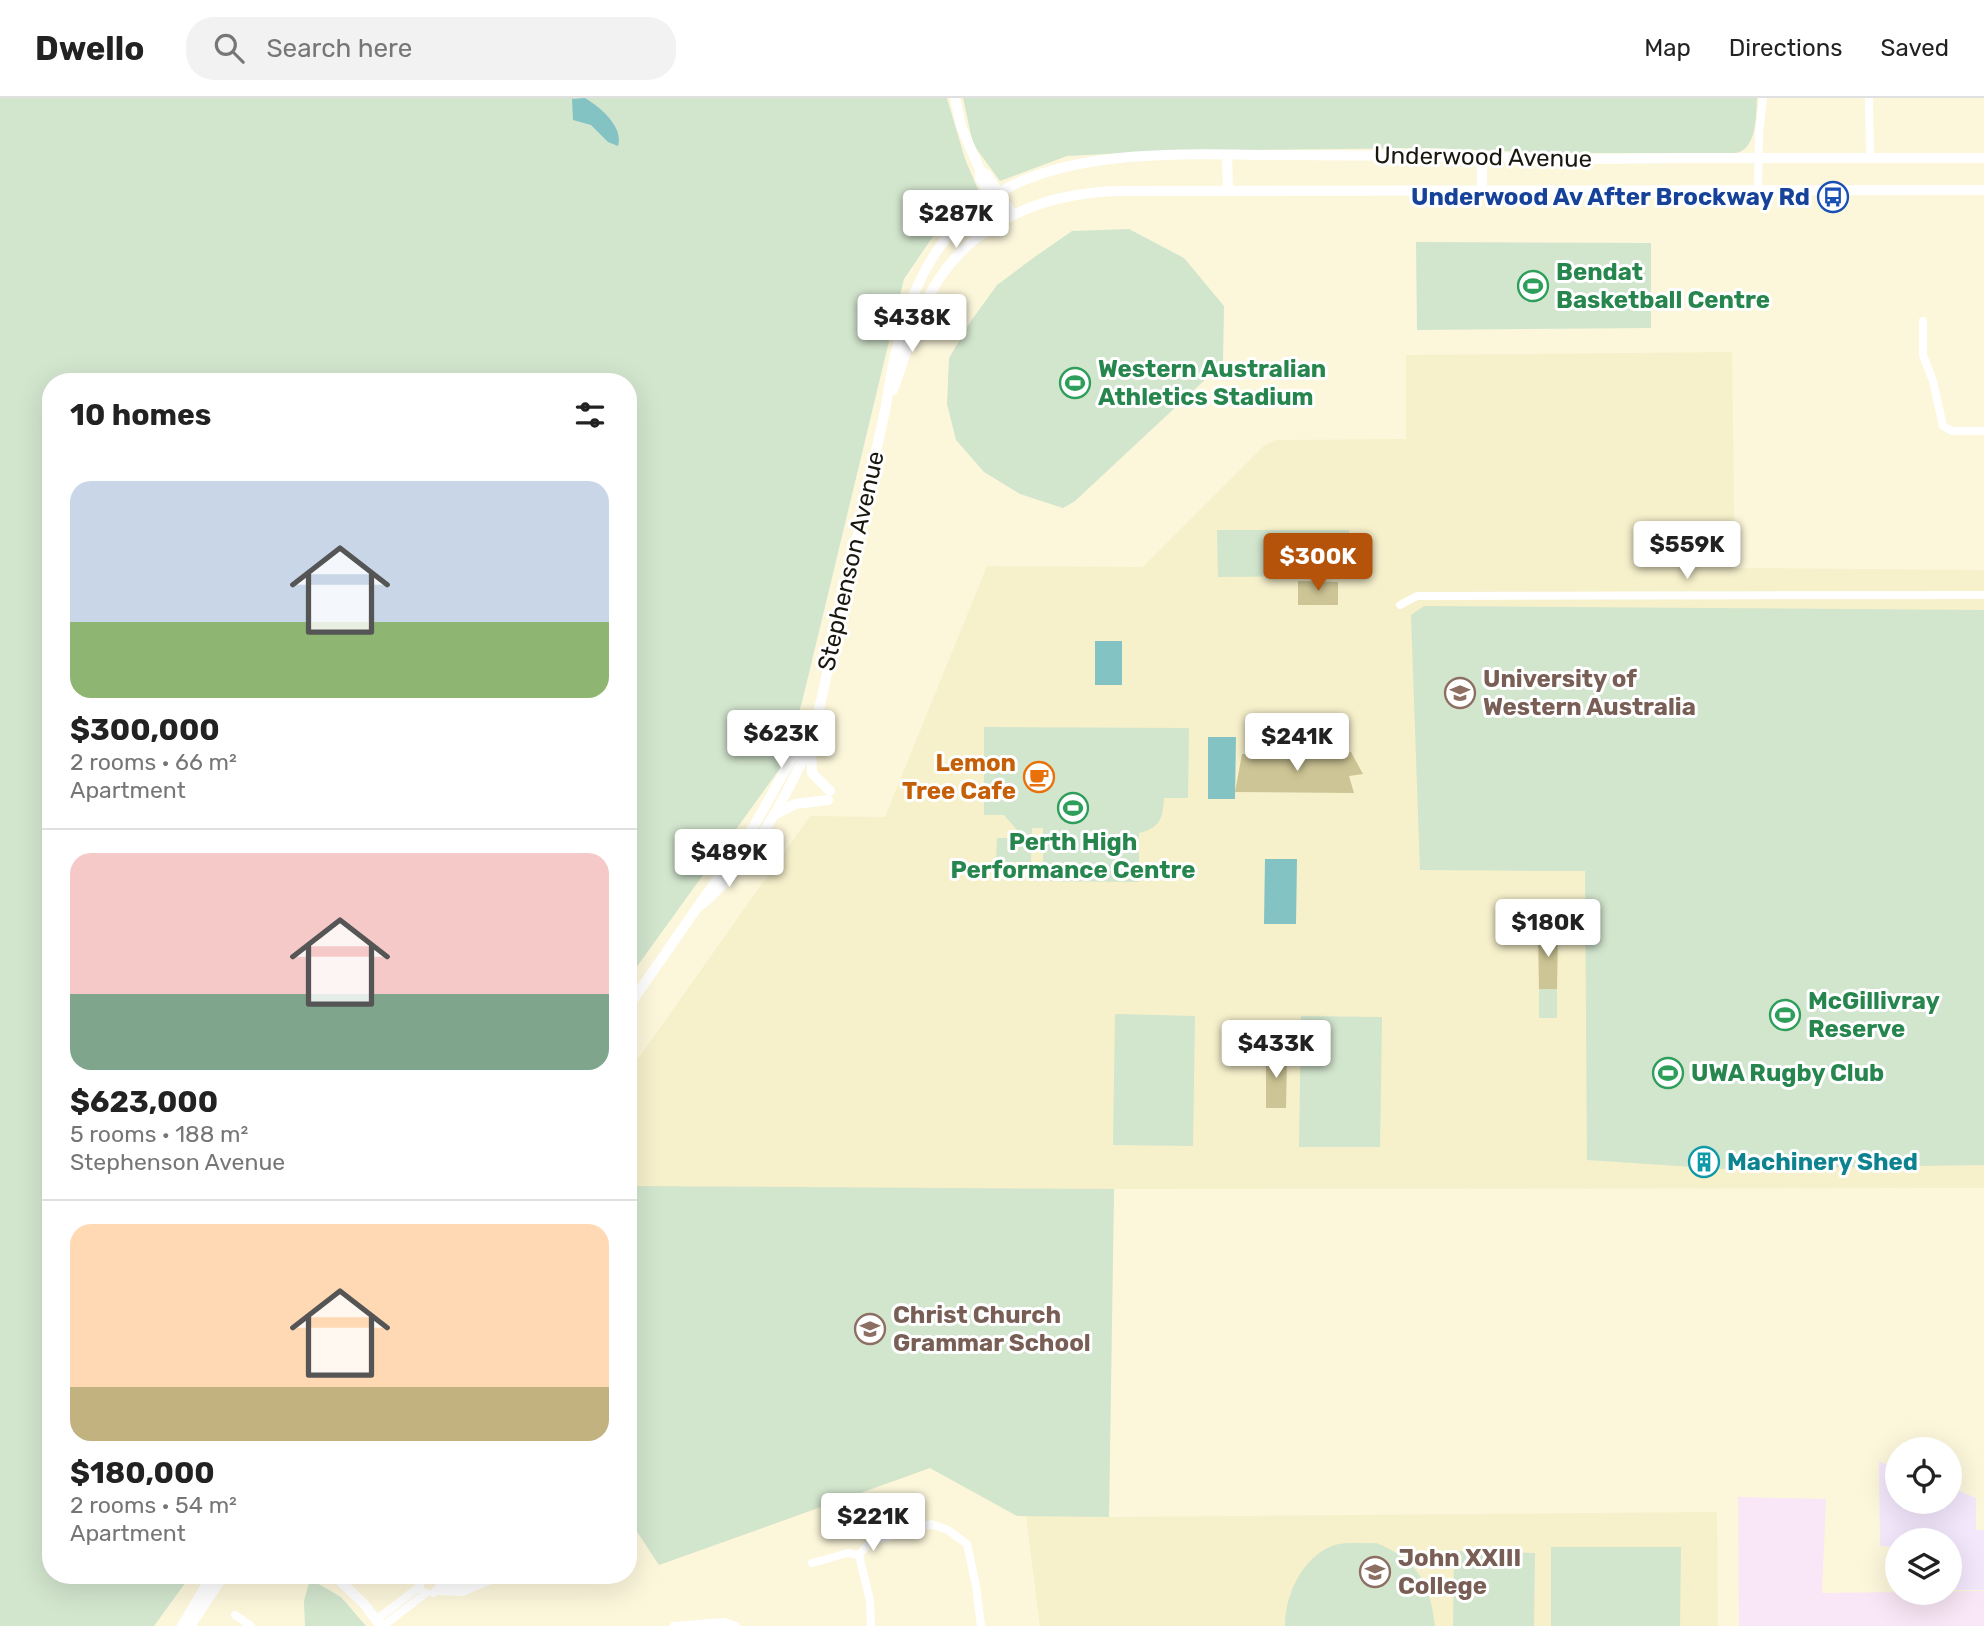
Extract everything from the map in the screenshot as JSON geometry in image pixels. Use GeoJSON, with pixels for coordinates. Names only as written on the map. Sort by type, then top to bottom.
{"type":"FeatureCollection","features":[{"type":"Feature","properties":{"kind":"main road","name":"Underwood Avenue"},"geometry":{"type":"LineString","coordinates":[[994,195],[1039,173],[1077,163],[1227,155],[1984,158]]}},
{"type":"Feature","properties":{"kind":"main road"},"geometry":{"type":"LineString","coordinates":[[1227,155],[1228,190]]}},
{"type":"Feature","properties":{"kind":"main road"},"geometry":{"type":"LineString","coordinates":[[1482,155],[1482,190]]}},
{"type":"Feature","properties":{"kind":"main road","name":"Underwood Avenue"},"geometry":{"type":"LineString","coordinates":[[1007,217],[1037,203],[1084,193],[1228,190],[1984,190]]}},
{"type":"Feature","properties":{"kind":"main road","name":"Stephenson Avenue"},"geometry":{"type":"LineString","coordinates":[[701,905],[717,891],[742,861],[774,816],[795,779],[813,737],[886,406],[892,366],[921,276],[951,231],[994,195]]}},
{"type":"Feature","properties":{"kind":"main road","name":"Stephenson Avenue"},"geometry":{"type":"LineString","coordinates":[[886,406],[922,309],[933,288],[970,245],[1007,217]]}},
{"type":"Feature","properties":{"kind":"main road","name":"Stephenson Avenue"},"geometry":{"type":"LineString","coordinates":[[637,994],[754,826],[816,717]]}},
{"type":"Feature","properties":{"kind":"main road"},"geometry":{"type":"LineString","coordinates":[[774,816],[793,804],[829,796],[811,770],[813,737]]}},
{"type":"Feature","properties":{"kind":"main road"},"geometry":{"type":"LineString","coordinates":[[182,1626],[207,1584]]}},
{"type":"Feature","properties":{"kind":"main road"},"geometry":{"type":"LineString","coordinates":[[190,1626],[218,1584]]}},
{"type":"Feature","properties":{"kind":"street"},"geometry":{"type":"LineString","coordinates":[[955,98],[961,126],[980,170],[980,177],[1007,217]]}},
{"type":"Feature","properties":{"kind":"street"},"geometry":{"type":"LineString","coordinates":[[1758,190],[1763,98]]}},
{"type":"Feature","properties":{"kind":"street"},"geometry":{"type":"LineString","coordinates":[[1869,98],[1870,158]]}},
{"type":"Feature","properties":{"kind":"street"},"geometry":{"type":"LineString","coordinates":[[1923,321],[1923,355],[1933,380],[1943,426],[1952,431],[1984,431]]}},
{"type":"Feature","properties":{"kind":"street"},"geometry":{"type":"LineString","coordinates":[[1400,605],[1417,596],[1984,595]]}},
{"type":"Feature","properties":{"kind":"street"},"geometry":{"type":"LineString","coordinates":[[859,1555],[870,1542],[931,1524],[948,1530],[967,1544],[981,1626]]}},
{"type":"Feature","properties":{"kind":"street"},"geometry":{"type":"LineString","coordinates":[[812,1563],[848,1553],[859,1555]]}},
{"type":"Feature","properties":{"kind":"street"},"geometry":{"type":"LineString","coordinates":[[859,1555],[870,1601],[871,1626]]}},
{"type":"Feature","properties":{"kind":"street"},"geometry":{"type":"LineString","coordinates":[[342,1584],[380,1624],[423,1590],[436,1584]]}},
{"type":"Feature","properties":{"kind":"street"},"geometry":{"type":"LineString","coordinates":[[420,1584],[423,1590]]}},
{"type":"Feature","properties":{"kind":"street"},"geometry":{"type":"LineString","coordinates":[[441,1584],[462,1592],[480,1584]]}},
{"type":"Feature","properties":{"kind":"street"},"geometry":{"type":"LineString","coordinates":[[235,1615],[251,1626]]}},
{"type":"Feature","properties":{"kind":"street"},"geometry":{"type":"LineString","coordinates":[[674,1626],[724,1622],[736,1626]]}},
{"type":"Feature","properties":{"kind":"shaded area","name":"University of Western Australia"},"geometry":{"type":"Polygon","coordinates":[[[1732,352],[1735,568],[1984,570],[1984,1188],[1114,1189],[1109,1517],[1717,1512],[1718,1626],[1040,1626],[1026,1517],[1030,1517],[1017,1516],[930,1468],[659,1565],[637,1532],[637,1060],[810,816],[885,817],[987,566],[1143,567],[1265,445],[1276,440],[1406,439],[1406,355],[1732,352]]]}},
{"type":"Feature","properties":{"kind":"shaded area"},"geometry":{"type":"Polygon","coordinates":[[[1879,1462],[1885,1464],[1885,1514],[1962,1514],[1962,1492],[1976,1498],[1976,1530],[1984,1530],[1984,1590],[1962,1590],[1962,1528],[1885,1528],[1885,1546],[1880,1546],[1879,1462]]]}},
{"type":"Feature","properties":{"kind":"shaded area"},"geometry":{"type":"Polygon","coordinates":[[[1738,1497],[1826,1499],[1822,1593],[1885,1592],[1885,1605],[1962,1605],[1962,1591],[1984,1591],[1984,1626],[1739,1626],[1738,1497]]]}},
{"type":"Feature","properties":{"kind":"green space"},"geometry":{"type":"Polygon","coordinates":[[[0,98],[947,98],[965,159],[979,192],[938,229],[904,279],[802,702],[781,767],[637,967],[637,373],[42,373],[42,1584],[184,1584],[154,1626],[0,1626],[0,98]]]}},
{"type":"Feature","properties":{"kind":"green space"},"geometry":{"type":"Polygon","coordinates":[[[963,98],[1757,98],[1752,139],[1743,150],[1736,153],[1554,153],[1428,148],[1161,151],[1067,156],[1000,181],[973,144],[963,98]]]}},
{"type":"Feature","properties":{"kind":"green space","name":"Western Australian Athletics Stadium"},"geometry":{"type":"Polygon","coordinates":[[[1129,229],[1184,258],[1224,306],[1223,363],[1075,501],[1063,508],[1020,494],[984,472],[956,440],[947,404],[949,358],[997,285],[1036,256],[1072,231],[1129,229]]]}},
{"type":"Feature","properties":{"kind":"green space","name":"Bendat Basketball Centre"},"geometry":{"type":"Polygon","coordinates":[[[1416,242],[1651,243],[1651,328],[1417,330],[1416,242]]]}},
{"type":"Feature","properties":{"kind":"green space"},"geometry":{"type":"Polygon","coordinates":[[[1217,530],[1349,530],[1350,576],[1218,577],[1217,530]]]}},
{"type":"Feature","properties":{"kind":"green space","name":"McGillivray Reserve"},"geometry":{"type":"Polygon","coordinates":[[[1424,606],[1984,610],[1984,1165],[1723,1169],[1587,1160],[1585,871],[1420,870],[1411,615],[1424,606]]]}},
{"type":"Feature","properties":{"kind":"green space","name":"Perth High Performance Centre"},"geometry":{"type":"Polygon","coordinates":[[[984,727],[1189,728],[1188,798],[1164,798],[1159,821],[1152,828],[1139,833],[1139,882],[1043,881],[1043,828],[1032,828],[1031,862],[996,862],[997,838],[1010,838],[1017,830],[1004,815],[984,815],[984,727]]]}},
{"type":"Feature","properties":{"kind":"green space"},"geometry":{"type":"Polygon","coordinates":[[[1539,989],[1557,989],[1557,1018],[1539,1018],[1539,989]]]}},
{"type":"Feature","properties":{"kind":"green space"},"geometry":{"type":"Polygon","coordinates":[[[1115,1014],[1195,1016],[1193,1146],[1113,1145],[1115,1014]]]}},
{"type":"Feature","properties":{"kind":"green space"},"geometry":{"type":"Polygon","coordinates":[[[1301,1016],[1382,1017],[1380,1147],[1299,1147],[1301,1016]]]}},
{"type":"Feature","properties":{"kind":"green space","name":"Christ Church Grammar School"},"geometry":{"type":"Polygon","coordinates":[[[637,1186],[1114,1189],[1109,1517],[1017,1516],[930,1468],[659,1565],[637,1532],[637,1186]]]}},
{"type":"Feature","properties":{"kind":"green space"},"geometry":{"type":"Polygon","coordinates":[[[1376,1543],[1402,1557],[1419,1574],[1429,1597],[1435,1626],[1285,1626],[1292,1590],[1312,1559],[1337,1544],[1376,1543]]]}},
{"type":"Feature","properties":{"kind":"green space"},"geometry":{"type":"Polygon","coordinates":[[[1551,1547],[1681,1547],[1680,1626],[1551,1626],[1551,1547]]]}},
{"type":"Feature","properties":{"kind":"green space"},"geometry":{"type":"Polygon","coordinates":[[[1454,1551],[1535,1553],[1534,1626],[1453,1626],[1454,1551]]]}},
{"type":"Feature","properties":{"kind":"green space"},"geometry":{"type":"Polygon","coordinates":[[[309,1584],[319,1584],[341,1597],[366,1626],[305,1626],[304,1601],[309,1584]]]}},
{"type":"Feature","properties":{"kind":"water"},"geometry":{"type":"Polygon","coordinates":[[[585,98],[604,112],[614,125],[619,139],[618,146],[608,142],[591,125],[573,120],[572,99],[585,98]]]}},
{"type":"Feature","properties":{"kind":"water"},"geometry":{"type":"Polygon","coordinates":[[[1095,641],[1122,641],[1122,685],[1095,685],[1095,641]]]}},
{"type":"Feature","properties":{"kind":"water"},"geometry":{"type":"Polygon","coordinates":[[[1208,737],[1236,737],[1235,799],[1208,799],[1208,737]]]}},
{"type":"Feature","properties":{"kind":"water"},"geometry":{"type":"Polygon","coordinates":[[[1265,859],[1297,859],[1296,924],[1264,924],[1265,859]]]}},
{"type":"Feature","properties":{"kind":"building"},"geometry":{"type":"Polygon","coordinates":[[[1298,581],[1338,582],[1338,605],[1298,605],[1298,581]]]}},
{"type":"Feature","properties":{"kind":"building"},"geometry":{"type":"Polygon","coordinates":[[[1351,752],[1363,774],[1349,776],[1354,793],[1235,792],[1242,754],[1351,752]]]}},
{"type":"Feature","properties":{"kind":"building"},"geometry":{"type":"Polygon","coordinates":[[[1538,931],[1558,931],[1557,989],[1539,989],[1538,931]]]}},
{"type":"Feature","properties":{"kind":"building"},"geometry":{"type":"Polygon","coordinates":[[[1266,1053],[1287,1053],[1286,1108],[1266,1108],[1266,1053]]]}},
{"type":"Feature","properties":{"kind":"place","name":"Underwood Av After Brockway Rd"},"geometry":{"type":"Point","coordinates":[1833,197]}},
{"type":"Feature","properties":{"kind":"place","name":"Bendat Basketball Centre"},"geometry":{"type":"Point","coordinates":[1533,286]}},
{"type":"Feature","properties":{"kind":"place","name":"Western Australian Athletics Stadium"},"geometry":{"type":"Point","coordinates":[1075,383]}},
{"type":"Feature","properties":{"kind":"place","name":"University of Western Australia"},"geometry":{"type":"Point","coordinates":[1460,693]}},
{"type":"Feature","properties":{"kind":"place","name":"Lemon Tree Cafe"},"geometry":{"type":"Point","coordinates":[1039,777]}},
{"type":"Feature","properties":{"kind":"place","name":"Perth High Performance Centre"},"geometry":{"type":"Point","coordinates":[1073,808]}},
{"type":"Feature","properties":{"kind":"place","name":"McGillivray Reserve"},"geometry":{"type":"Point","coordinates":[1785,1015]}},
{"type":"Feature","properties":{"kind":"place","name":"UWA Rugby Club"},"geometry":{"type":"Point","coordinates":[1668,1073]}},
{"type":"Feature","properties":{"kind":"place","name":"Machinery Shed"},"geometry":{"type":"Point","coordinates":[1704,1162]}},
{"type":"Feature","properties":{"kind":"place","name":"Christ Church Grammar School"},"geometry":{"type":"Point","coordinates":[870,1329]}},
{"type":"Feature","properties":{"kind":"place","name":"John XXIII College"},"geometry":{"type":"Point","coordinates":[1375,1572]}}]}
